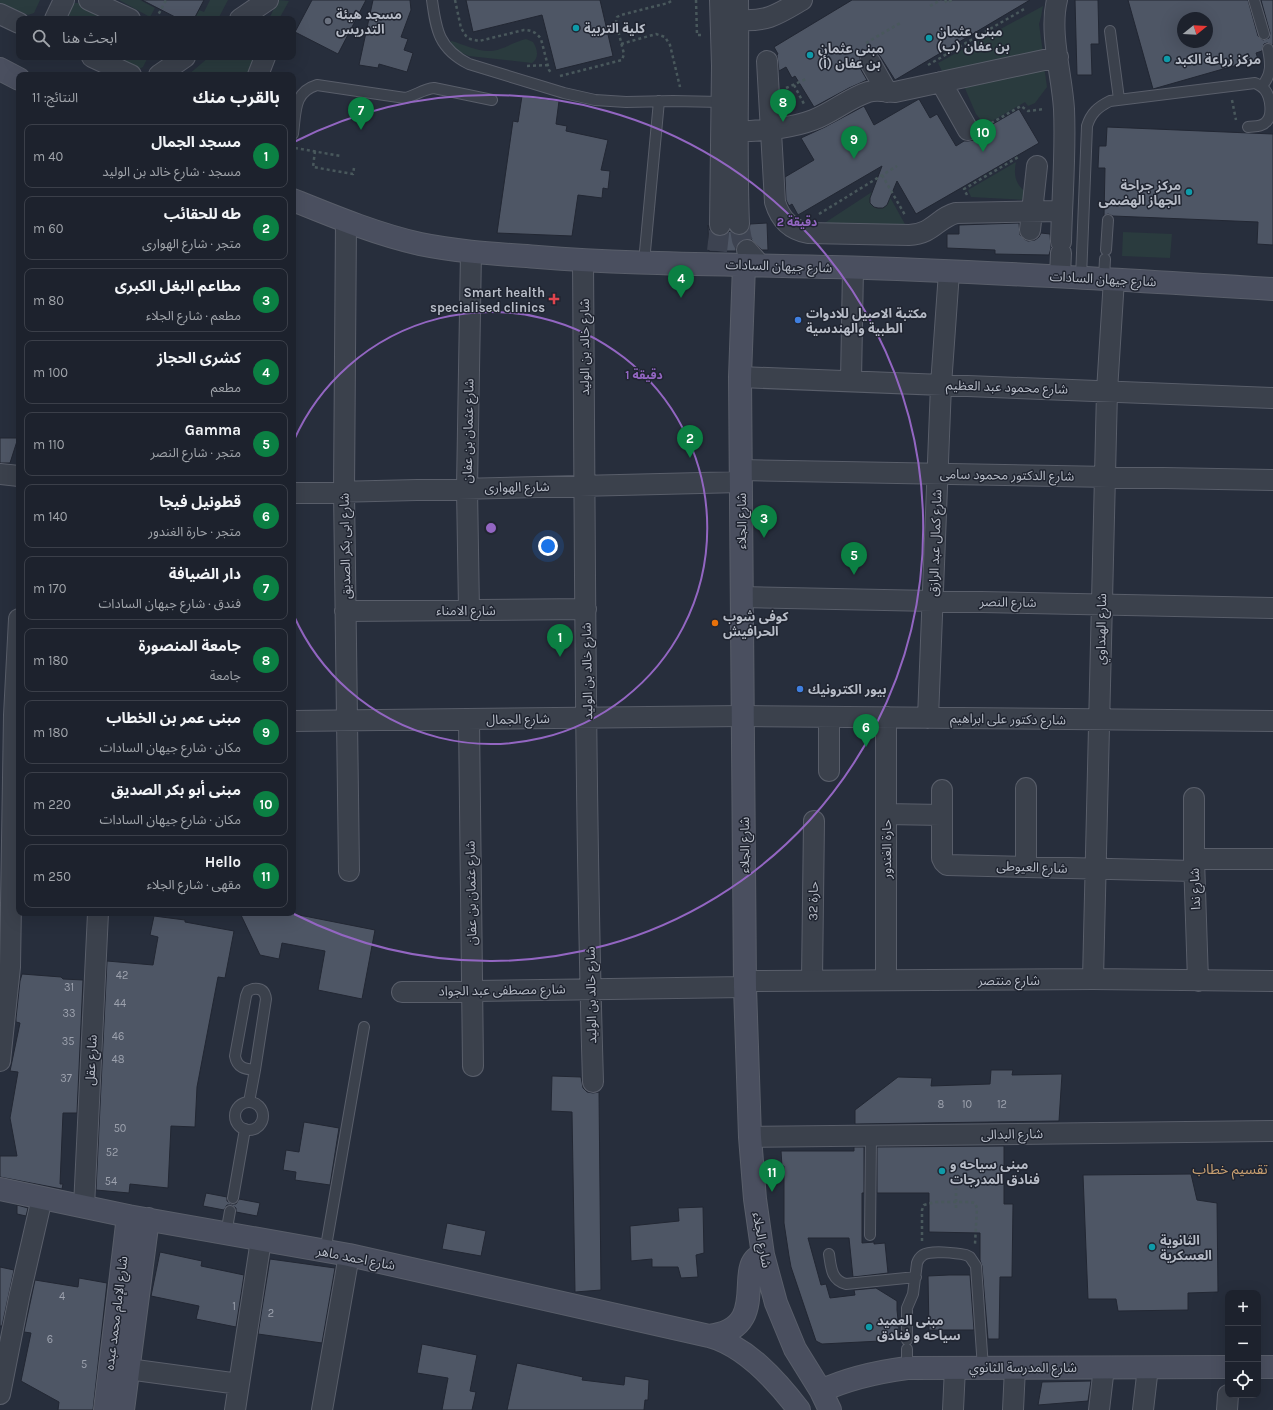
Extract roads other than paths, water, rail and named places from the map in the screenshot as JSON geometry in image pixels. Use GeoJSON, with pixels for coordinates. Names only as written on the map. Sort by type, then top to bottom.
{"type":"FeatureCollection","features":[{"type":"Feature","properties":{"kind":"main road"},"geometry":{"type":"LineString","coordinates":[[0,69],[16,77]]}},
{"type":"Feature","properties":{"kind":"main road","name":"شارع جيهان السادات"},"geometry":{"type":"LineString","coordinates":[[296,201],[346,222],[395,238],[472,252],[583,261],[644,262],[710,257],[853,268],[1082,278],[1107,267],[1273,289]]}},
{"type":"Feature","properties":{"kind":"main road","name":"شارع الجلاء"},"geometry":{"type":"LineString","coordinates":[[750,260],[740,377],[745,984],[750,1137],[755,1199],[763,1255],[776,1303],[795,1349],[826,1401]]}},
{"type":"Feature","properties":{"kind":"main road","name":"شارع احمد ماهر"},"geometry":{"type":"LineString","coordinates":[[0,1189],[138,1218],[349,1255],[721,1339],[733,1345],[770,1376],[786,1392],[799,1410]]}},
{"type":"Feature","properties":{"kind":"main road","name":"شارع الإمام محمد عبده"},"geometry":{"type":"LineString","coordinates":[[123,1410],[128,1369],[138,1218]]}},
{"type":"Feature","properties":{"kind":"main road","name":"شارع الإمام محمد عبده"},"geometry":{"type":"LineString","coordinates":[[105,1410],[138,1218]]}},
{"type":"Feature","properties":{"kind":"main road","name":"شارع احمد ماهر"},"geometry":{"type":"LineString","coordinates":[[709,1336],[727,1332],[741,1321],[747,1307],[751,1266],[755,1258],[763,1255]]}},
{"type":"Feature","properties":{"kind":"main road","name":"شارع المدرسة الثانوي"},"geometry":{"type":"LineString","coordinates":[[826,1401],[837,1384],[860,1376],[885,1371],[907,1352],[955,1368],[1225,1367]]}},
{"type":"Feature","properties":{"kind":"main road"},"geometry":{"type":"LineString","coordinates":[[1261,1367],[1273,1367]]}},
{"type":"Feature","properties":{"kind":"street"},"geometry":{"type":"LineString","coordinates":[[56,16],[64,0]]}},
{"type":"Feature","properties":{"kind":"street"},"geometry":{"type":"LineString","coordinates":[[89,0],[124,16]]}},
{"type":"Feature","properties":{"kind":"street"},"geometry":{"type":"LineString","coordinates":[[249,16],[268,0]]}},
{"type":"Feature","properties":{"kind":"street"},"geometry":{"type":"LineString","coordinates":[[720,0],[730,66],[737,132],[728,174]]}},
{"type":"Feature","properties":{"kind":"street"},"geometry":{"type":"LineString","coordinates":[[729,224],[728,174],[721,102],[730,66],[738,20],[738,0]]}},
{"type":"Feature","properties":{"kind":"street"},"geometry":{"type":"LineString","coordinates":[[738,20],[755,21],[772,17],[802,0]]}},
{"type":"Feature","properties":{"kind":"street"},"geometry":{"type":"LineString","coordinates":[[1057,0],[1055,21],[1064,110],[1060,276]]}},
{"type":"Feature","properties":{"kind":"street"},"geometry":{"type":"LineString","coordinates":[[0,14],[16,22]]}},
{"type":"Feature","properties":{"kind":"street"},"geometry":{"type":"LineString","coordinates":[[737,132],[788,127],[813,120],[825,116],[868,92],[895,92],[1058,57]]}},
{"type":"Feature","properties":{"kind":"street"},"geometry":{"type":"LineString","coordinates":[[98,60],[124,72]]}},
{"type":"Feature","properties":{"kind":"street"},"geometry":{"type":"LineString","coordinates":[[163,72],[181,60]]}},
{"type":"Feature","properties":{"kind":"street"},"geometry":{"type":"LineString","coordinates":[[259,72],[264,60]]}},
{"type":"Feature","properties":{"kind":"street"},"geometry":{"type":"LineString","coordinates":[[767,61],[775,202],[784,220],[794,229],[808,233],[916,235],[928,231],[951,214],[974,212],[1031,221],[1062,211]]}},
{"type":"Feature","properties":{"kind":"street"},"geometry":{"type":"LineString","coordinates":[[870,62],[887,92]]}},
{"type":"Feature","properties":{"kind":"street"},"geometry":{"type":"LineString","coordinates":[[934,84],[968,130]]}},
{"type":"Feature","properties":{"kind":"street"},"geometry":{"type":"LineString","coordinates":[[1031,221],[1037,166]]}},
{"type":"Feature","properties":{"kind":"street","name":"شارع ابى بكر الصديق"},"geometry":{"type":"LineString","coordinates":[[346,222],[344,491],[349,871]]}},
{"type":"Feature","properties":{"kind":"street","name":"شارع عثمان بن عفان"},"geometry":{"type":"LineString","coordinates":[[469,610],[467,488],[472,252]]}},
{"type":"Feature","properties":{"kind":"street","name":"شارع خالد بن الوليد"},"geometry":{"type":"LineString","coordinates":[[583,261],[590,989],[593,1082]]}},
{"type":"Feature","properties":{"kind":"street","name":"شارع الهنداوي"},"geometry":{"type":"LineString","coordinates":[[1093,980],[1107,392],[1107,267]]}},
{"type":"Feature","properties":{"kind":"street"},"geometry":{"type":"LineString","coordinates":[[851,381],[853,268]]}},
{"type":"Feature","properties":{"kind":"street","name":"شارع كمال عبد الرازق"},"geometry":{"type":"LineString","coordinates":[[928,718],[941,385],[949,272]]}},
{"type":"Feature","properties":{"kind":"street","name":"شارع محمود عبد العظيم"},"geometry":{"type":"LineString","coordinates":[[740,377],[1273,398]]}},
{"type":"Feature","properties":{"kind":"street"},"geometry":{"type":"LineString","coordinates":[[0,474],[16,476]]}},
{"type":"Feature","properties":{"kind":"street","name":"شارع الدكتور محمود سامى"},"geometry":{"type":"LineString","coordinates":[[741,476],[937,474],[1273,480]]}},
{"type":"Feature","properties":{"kind":"street","name":"شارع الهوارى"},"geometry":{"type":"LineString","coordinates":[[296,493],[584,486],[741,476]]}},
{"type":"Feature","properties":{"kind":"street","name":"شارع النصر"},"geometry":{"type":"LineString","coordinates":[[742,597],[1273,608]]}},
{"type":"Feature","properties":{"kind":"street","name":"شارع الامناء"},"geometry":{"type":"LineString","coordinates":[[345,611],[586,609]]}},
{"type":"Feature","properties":{"kind":"street"},"geometry":{"type":"LineString","coordinates":[[0,1061],[5,966],[11,715],[16,655]]}},
{"type":"Feature","properties":{"kind":"street","name":"شارع دكتور على ابراهيم"},"geometry":{"type":"LineString","coordinates":[[743,716],[1273,722]]}},
{"type":"Feature","properties":{"kind":"street","name":"شارع الجمال"},"geometry":{"type":"LineString","coordinates":[[296,721],[743,716]]}},
{"type":"Feature","properties":{"kind":"street"},"geometry":{"type":"LineString","coordinates":[[829,716],[829,771]]}},
{"type":"Feature","properties":{"kind":"street","name":"حارة الغندور"},"geometry":{"type":"LineString","coordinates":[[886,717],[886,980]]}},
{"type":"Feature","properties":{"kind":"street","name":"شارع عثمان بن عفان"},"geometry":{"type":"LineString","coordinates":[[469,720],[473,1066]]}},
{"type":"Feature","properties":{"kind":"street"},"geometry":{"type":"LineString","coordinates":[[1026,788],[1026,867]]}},
{"type":"Feature","properties":{"kind":"street","name":"شارع العيوطى"},"geometry":{"type":"LineString","coordinates":[[942,790],[942,858],[947,865],[1096,869],[1194,865],[1273,859]]}},
{"type":"Feature","properties":{"kind":"street","name":"شارع ندا"},"geometry":{"type":"LineString","coordinates":[[1194,798],[1194,865],[1198,980]]}},
{"type":"Feature","properties":{"kind":"street"},"geometry":{"type":"LineString","coordinates":[[886,814],[942,815]]}},
{"type":"Feature","properties":{"kind":"street","name":"حارة 32"},"geometry":{"type":"LineString","coordinates":[[812,980],[814,821]]}},
{"type":"Feature","properties":{"kind":"street","name":"شارع عقل"},"geometry":{"type":"LineString","coordinates":[[84,1207],[98,916]]}},
{"type":"Feature","properties":{"kind":"street","name":"شارع منتصر"},"geometry":{"type":"LineString","coordinates":[[745,984],[812,980],[1273,981]]}},
{"type":"Feature","properties":{"kind":"street","name":"شارع مصطفى عبد الجواد"},"geometry":{"type":"LineString","coordinates":[[402,992],[590,989],[745,984]]}},
{"type":"Feature","properties":{"kind":"street","name":"شارع البدالى"},"geometry":{"type":"LineString","coordinates":[[750,1137],[1273,1131]]}},
{"type":"Feature","properties":{"kind":"street"},"geometry":{"type":"LineString","coordinates":[[0,1394],[19,1298],[42,1198]]}},
{"type":"Feature","properties":{"kind":"street"},"geometry":{"type":"LineString","coordinates":[[236,1410],[261,1240]]}},
{"type":"Feature","properties":{"kind":"street"},"geometry":{"type":"LineString","coordinates":[[322,1410],[349,1255]]}},
{"type":"Feature","properties":{"kind":"street"},"geometry":{"type":"LineString","coordinates":[[1099,1410],[1104,1367]]}},
{"type":"Feature","properties":{"kind":"street"},"geometry":{"type":"LineString","coordinates":[[1143,1410],[1148,1367]]}},
{"type":"Feature","properties":{"kind":"street"},"geometry":{"type":"LineString","coordinates":[[953,1410],[955,1368]]}},
{"type":"Feature","properties":{"kind":"street"},"geometry":{"type":"LineString","coordinates":[[1013,1410],[1015,1368]]}},
{"type":"Feature","properties":{"kind":"street"},"geometry":{"type":"LineString","coordinates":[[128,1369],[239,1384]]}},
{"type":"Feature","properties":{"kind":"street"},"geometry":{"type":"LineString","coordinates":[[1227,1410],[1228,1398]]}},
{"type":"Feature","properties":{"kind":"lane"},"geometry":{"type":"LineString","coordinates":[[432,0],[435,24],[438,35],[443,44],[459,59],[469,64],[580,97],[618,102],[721,102]]}},
{"type":"Feature","properties":{"kind":"lane"},"geometry":{"type":"LineString","coordinates":[[1254,0],[1264,34]]}},
{"type":"Feature","properties":{"kind":"lane"},"geometry":{"type":"LineString","coordinates":[[1110,31],[1119,99]]}},
{"type":"Feature","properties":{"kind":"lane"},"geometry":{"type":"LineString","coordinates":[[1262,86],[1269,76],[1272,65],[1268,49]]}},
{"type":"Feature","properties":{"kind":"lane"},"geometry":{"type":"LineString","coordinates":[[1082,278],[1087,126],[1095,110],[1102,104],[1119,99],[1255,83],[1262,86],[1269,98],[1270,118],[1262,125],[1248,127]]}},
{"type":"Feature","properties":{"kind":"lane"},"geometry":{"type":"LineString","coordinates":[[296,111],[297,103],[304,91],[317,85],[405,98],[434,88],[492,100]]}},
{"type":"Feature","properties":{"kind":"lane"},"geometry":{"type":"LineString","coordinates":[[644,262],[659,101]]}},
{"type":"Feature","properties":{"kind":"lane"},"geometry":{"type":"LineString","coordinates":[[1107,267],[1108,220]]}},
{"type":"Feature","properties":{"kind":"lane"},"geometry":{"type":"LineString","coordinates":[[249,1102],[255,1070],[266,999],[266,994],[262,990],[258,989],[248,991],[246,996],[235,1056],[241,1067],[255,1070]]}},
{"type":"Feature","properties":{"kind":"lane"},"geometry":{"type":"LineString","coordinates":[[325,1252],[364,1027]]}},
{"type":"Feature","properties":{"kind":"lane"},"geometry":{"type":"LineString","coordinates":[[244,1103],[255,1103],[260,1107],[262,1118],[256,1127],[245,1129],[236,1122],[236,1111],[239,1106],[244,1103]]}},
{"type":"Feature","properties":{"kind":"lane"},"geometry":{"type":"LineString","coordinates":[[233,1198],[245,1129]]}},
{"type":"Feature","properties":{"kind":"lane"},"geometry":{"type":"LineString","coordinates":[[870,1235],[871,1136]]}},
{"type":"Feature","properties":{"kind":"lane"},"geometry":{"type":"LineString","coordinates":[[226,1234],[230,1211]]}},
{"type":"Feature","properties":{"kind":"lane"},"geometry":{"type":"LineString","coordinates":[[907,1352],[907,1308],[914,1294],[917,1263],[922,1255],[932,1253],[960,1254],[970,1257],[974,1261],[977,1271],[983,1368]]}},
{"type":"Feature","properties":{"kind":"lane"},"geometry":{"type":"LineString","coordinates":[[829,1254],[833,1276],[841,1283],[846,1284],[916,1277]]}},
{"type":"Feature","properties":{"kind":"tunnel"},"geometry":{"type":"LineString","coordinates":[[739,224],[742,240],[747,250]]}},
{"type":"Feature","properties":{"kind":"tunnel"},"geometry":{"type":"LineString","coordinates":[[717,251],[720,225]]}},
{"type":"Feature","properties":{"kind":"place","name":"مسجد هيئة التدريس"},"geometry":{"type":"Point","coordinates":[328,21]}},
{"type":"Feature","properties":{"kind":"place","name":"كلية التربية"},"geometry":{"type":"Point","coordinates":[576,28]}},
{"type":"Feature","properties":{"kind":"place","name":"مبنى عثمان بن عفان (ب)"},"geometry":{"type":"Point","coordinates":[929,38]}},
{"type":"Feature","properties":{"kind":"place","name":"مبنى عثمان بن عفان (أ)"},"geometry":{"type":"Point","coordinates":[810,55]}},
{"type":"Feature","properties":{"kind":"place","name":"مركز زراعة الكبد"},"geometry":{"type":"Point","coordinates":[1167,59]}},
{"type":"Feature","properties":{"kind":"place","name":"جامعة المنصورة"},"geometry":{"type":"Point","coordinates":[783,122]}},
{"type":"Feature","properties":{"kind":"place","name":"دار الضيافة"},"geometry":{"type":"Point","coordinates":[361,130]}},
{"type":"Feature","properties":{"kind":"place","name":"مبنى أبو بكر الصديق"},"geometry":{"type":"Point","coordinates":[983,152]}},
{"type":"Feature","properties":{"kind":"place","name":"مبنى عمر بن الخطاب"},"geometry":{"type":"Point","coordinates":[854,159]}},
{"type":"Feature","properties":{"kind":"place","name":"مركز جراحة الجهاز الهضمى"},"geometry":{"type":"Point","coordinates":[1189,192]}},
{"type":"Feature","properties":{"kind":"place","name":"كشرى الحجاز"},"geometry":{"type":"Point","coordinates":[681,298]}},
{"type":"Feature","properties":{"kind":"place","name":"Smart health specialised clinics"},"geometry":{"type":"Point","coordinates":[554,299]}},
{"type":"Feature","properties":{"kind":"place","name":"مكتبة الاصيل للادوات الطبية والهندسية"},"geometry":{"type":"Point","coordinates":[798,320]}},
{"type":"Feature","properties":{"kind":"place","name":"طه للحقائب"},"geometry":{"type":"Point","coordinates":[690,458]}},
{"type":"Feature","properties":{"kind":"place","name":"مطاعم البغل الكبرى"},"geometry":{"type":"Point","coordinates":[764,538]}},
{"type":"Feature","properties":{"kind":"place","name":"Gamma"},"geometry":{"type":"Point","coordinates":[854,575]}},
{"type":"Feature","properties":{"kind":"place","name":"كوفى شوب الحرافيش"},"geometry":{"type":"Point","coordinates":[715,623]}},
{"type":"Feature","properties":{"kind":"place","name":"مسجد الجمال"},"geometry":{"type":"Point","coordinates":[560,657]}},
{"type":"Feature","properties":{"kind":"place","name":"بيور الكترونيك"},"geometry":{"type":"Point","coordinates":[800,689]}},
{"type":"Feature","properties":{"kind":"place","name":"قطونيل فيجا"},"geometry":{"type":"Point","coordinates":[866,747]}},
{"type":"Feature","properties":{"kind":"place","name":"مبنى سياحه و فنادق المدرجات"},"geometry":{"type":"Point","coordinates":[942,1171]}},
{"type":"Feature","properties":{"kind":"place","name":"Hello"},"geometry":{"type":"Point","coordinates":[772,1192]}},
{"type":"Feature","properties":{"kind":"place","name":"الثانوية العسكرية"},"geometry":{"type":"Point","coordinates":[1152,1247]}},
{"type":"Feature","properties":{"kind":"place","name":"مبنى العميد سياحه و فنادق"},"geometry":{"type":"Point","coordinates":[869,1327]}},
{"type":"Feature","properties":{"kind":"district","name":"تقسيم خطاب"},"geometry":{"type":"Point","coordinates":[1230,1169]}}]}
